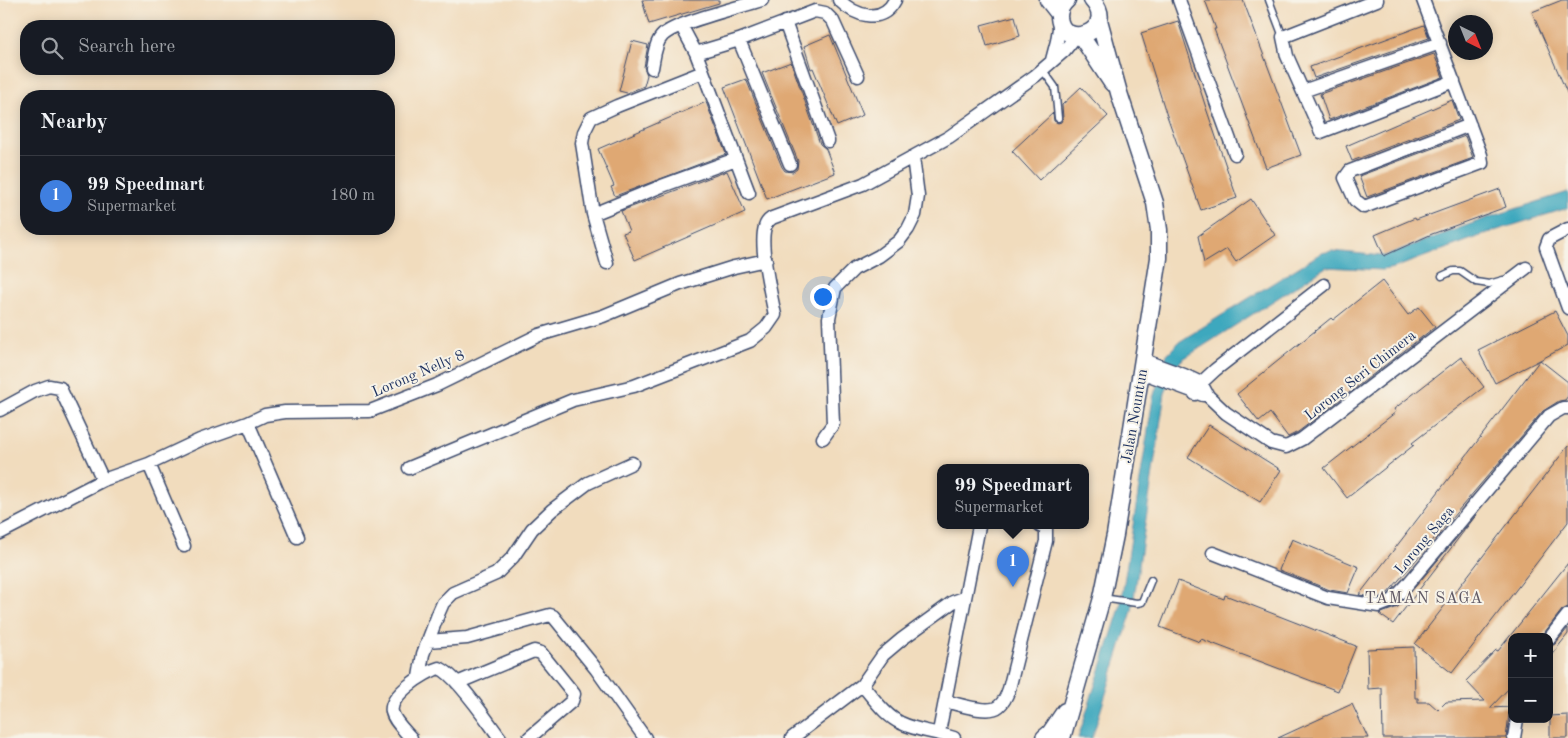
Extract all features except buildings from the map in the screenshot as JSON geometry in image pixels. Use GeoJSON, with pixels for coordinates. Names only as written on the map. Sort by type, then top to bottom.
{"type":"FeatureCollection","features":[{"type":"Feature","properties":{"kind":"street"},"geometry":{"type":"LineString","coordinates":[[652,68],[658,41],[663,34],[681,25],[762,0]]}},
{"type":"Feature","properties":{"kind":"street"},"geometry":{"type":"LineString","coordinates":[[839,0],[847,8],[870,16],[880,14],[892,6],[895,0]]}},
{"type":"Feature","properties":{"kind":"street","name":"Jalan Nountun"},"geometry":{"type":"LineString","coordinates":[[1048,0],[1062,12],[1066,31],[1078,36],[1119,93]]}},
{"type":"Feature","properties":{"kind":"street"},"geometry":{"type":"LineString","coordinates":[[1179,0],[1235,154]]}},
{"type":"Feature","properties":{"kind":"street"},"geometry":{"type":"LineString","coordinates":[[1377,0],[1283,37],[1287,56],[1321,132],[1454,82]]}},
{"type":"Feature","properties":{"kind":"street"},"geometry":{"type":"LineString","coordinates":[[1423,0],[1470,125],[1482,163],[1364,206],[1355,200],[1345,178],[1350,171],[1470,125]]}},
{"type":"Feature","properties":{"kind":"street","name":"Jalan Nountun"},"geometry":{"type":"LineString","coordinates":[[1078,36],[1092,31],[1096,6]]}},
{"type":"Feature","properties":{"kind":"street","name":"Jalan Nountun"},"geometry":{"type":"LineString","coordinates":[[1062,738],[1074,696],[1110,599],[1115,535],[1159,258],[1159,230],[1155,203],[1119,93],[1096,6]]}},
{"type":"Feature","properties":{"kind":"street"},"geometry":{"type":"LineString","coordinates":[[696,53],[739,40],[815,11],[825,13],[833,21],[858,76]]}},
{"type":"Feature","properties":{"kind":"street"},"geometry":{"type":"LineString","coordinates":[[1052,60],[1062,12]]}},
{"type":"Feature","properties":{"kind":"street"},"geometry":{"type":"LineString","coordinates":[[785,22],[828,141]]}},
{"type":"Feature","properties":{"kind":"street"},"geometry":{"type":"LineString","coordinates":[[681,25],[696,53],[749,193]]}},
{"type":"Feature","properties":{"kind":"street"},"geometry":{"type":"LineString","coordinates":[[409,468],[573,400],[634,386],[750,341],[766,328],[775,315],[764,246],[764,228],[772,218],[863,184],[949,137],[1021,86],[1064,51],[1078,36]]}},
{"type":"Feature","properties":{"kind":"street"},"geometry":{"type":"LineString","coordinates":[[739,40],[790,164]]}},
{"type":"Feature","properties":{"kind":"street"},"geometry":{"type":"LineString","coordinates":[[1303,91],[1440,43]]}},
{"type":"Feature","properties":{"kind":"street"},"geometry":{"type":"LineString","coordinates":[[607,263],[593,214],[582,143],[584,132],[591,118],[703,72]]}},
{"type":"Feature","properties":{"kind":"street"},"geometry":{"type":"LineString","coordinates":[[823,438],[834,424],[829,318],[835,288],[854,269],[880,256],[899,242],[908,229],[915,214],[918,196],[913,157]]}},
{"type":"Feature","properties":{"kind":"street"},"geometry":{"type":"LineString","coordinates":[[593,214],[736,159]]}},
{"type":"Feature","properties":{"kind":"street"},"geometry":{"type":"LineString","coordinates":[[1568,229],[1549,239],[1546,247],[1568,308]]}},
{"type":"Feature","properties":{"kind":"street","name":"Lorong Nelly 8"},"geometry":{"type":"LineString","coordinates":[[0,533],[103,480],[149,464],[200,440],[265,415],[285,412],[370,411],[437,385],[539,336],[603,316],[680,284],[734,267],[766,260]]}},
{"type":"Feature","properties":{"kind":"street","name":"Lorong Seri Chimera"},"geometry":{"type":"LineString","coordinates":[[1198,388],[1226,413],[1271,443],[1286,447],[1302,440],[1521,272]]}},
{"type":"Feature","properties":{"kind":"street"},"geometry":{"type":"LineString","coordinates":[[1142,366],[1198,388],[1215,370],[1284,314],[1324,285]]}},
{"type":"Feature","properties":{"kind":"street"},"geometry":{"type":"LineString","coordinates":[[0,410],[49,386],[60,388],[103,480]]}},
{"type":"Feature","properties":{"kind":"street","name":"Lorong Saga"},"geometry":{"type":"LineString","coordinates":[[1213,553],[1328,598],[1378,606],[1392,601],[1549,416],[1563,408],[1568,408]]}},
{"type":"Feature","properties":{"kind":"street"},"geometry":{"type":"LineString","coordinates":[[248,423],[297,536]]}},
{"type":"Feature","properties":{"kind":"street"},"geometry":{"type":"LineString","coordinates":[[419,677],[423,654],[428,641],[444,603],[453,593],[496,574],[513,557],[532,529],[552,510],[588,483],[632,463]]}},
{"type":"Feature","properties":{"kind":"street"},"geometry":{"type":"LineString","coordinates":[[149,464],[184,546]]}},
{"type":"Feature","properties":{"kind":"street"},"geometry":{"type":"LineString","coordinates":[[939,732],[978,529]]}},
{"type":"Feature","properties":{"kind":"street"},"geometry":{"type":"LineString","coordinates":[[945,701],[986,710],[998,708],[1004,701],[1009,689],[1046,541],[1046,529]]}},
{"type":"Feature","properties":{"kind":"street"},"geometry":{"type":"LineString","coordinates":[[792,738],[862,685],[883,656],[902,638],[953,602],[964,598]]}},
{"type":"Feature","properties":{"kind":"street"},"geometry":{"type":"LineString","coordinates":[[428,641],[466,638],[550,615],[553,616],[596,669],[645,738]]}},
{"type":"Feature","properties":{"kind":"street"},"geometry":{"type":"LineString","coordinates":[[1553,634],[1568,615]]}},
{"type":"Feature","properties":{"kind":"street"},"geometry":{"type":"LineString","coordinates":[[457,682],[534,651],[541,653],[574,694],[572,701],[529,738]]}},
{"type":"Feature","properties":{"kind":"street"},"geometry":{"type":"LineString","coordinates":[[411,738],[393,716],[391,709],[393,702],[419,677],[439,668],[445,670],[457,682],[500,738]]}},
{"type":"Feature","properties":{"kind":"street"},"geometry":{"type":"LineString","coordinates":[[862,685],[890,716],[899,723],[939,732],[954,738]]}},
{"type":"Feature","properties":{"kind":"street"},"geometry":{"type":"LineString","coordinates":[[1044,738],[1050,733],[1074,696]]}},
{"type":"Feature","properties":{"kind":"street"},"geometry":{"type":"LineString","coordinates":[[1514,738],[1516,723]]}},
{"type":"Feature","properties":{"kind":"lane"},"geometry":{"type":"LineString","coordinates":[[1269,0],[1283,37]]}},
{"type":"Feature","properties":{"kind":"lane"},"geometry":{"type":"LineString","coordinates":[[1042,69],[1055,87],[1058,118]]}},
{"type":"Feature","properties":{"kind":"lane"},"geometry":{"type":"LineString","coordinates":[[1442,276],[1453,271],[1460,271],[1476,282],[1489,284],[1499,282],[1521,272]]}},
{"type":"Feature","properties":{"kind":"lane"},"geometry":{"type":"LineString","coordinates":[[1110,599],[1142,602],[1151,580]]}},
{"type":"Feature","properties":{"kind":"water"},"geometry":{"type":"Polygon","coordinates":[[[1568,192],[1568,208],[1491,232],[1394,268],[1383,270],[1326,267],[1179,363],[1165,393],[1132,611],[1092,738],[1078,738],[1120,608],[1153,398],[1167,354],[1179,342],[1321,253],[1332,251],[1383,256],[1487,218],[1568,192]]]}},
{"type":"Feature","properties":{"kind":"place","name":"99 Speedmart"},"geometry":{"type":"Point","coordinates":[1013,587]}},
{"type":"Feature","properties":{"kind":"district","name":"TAMAN SAGA"},"geometry":{"type":"Point","coordinates":[1424,597]}}]}
